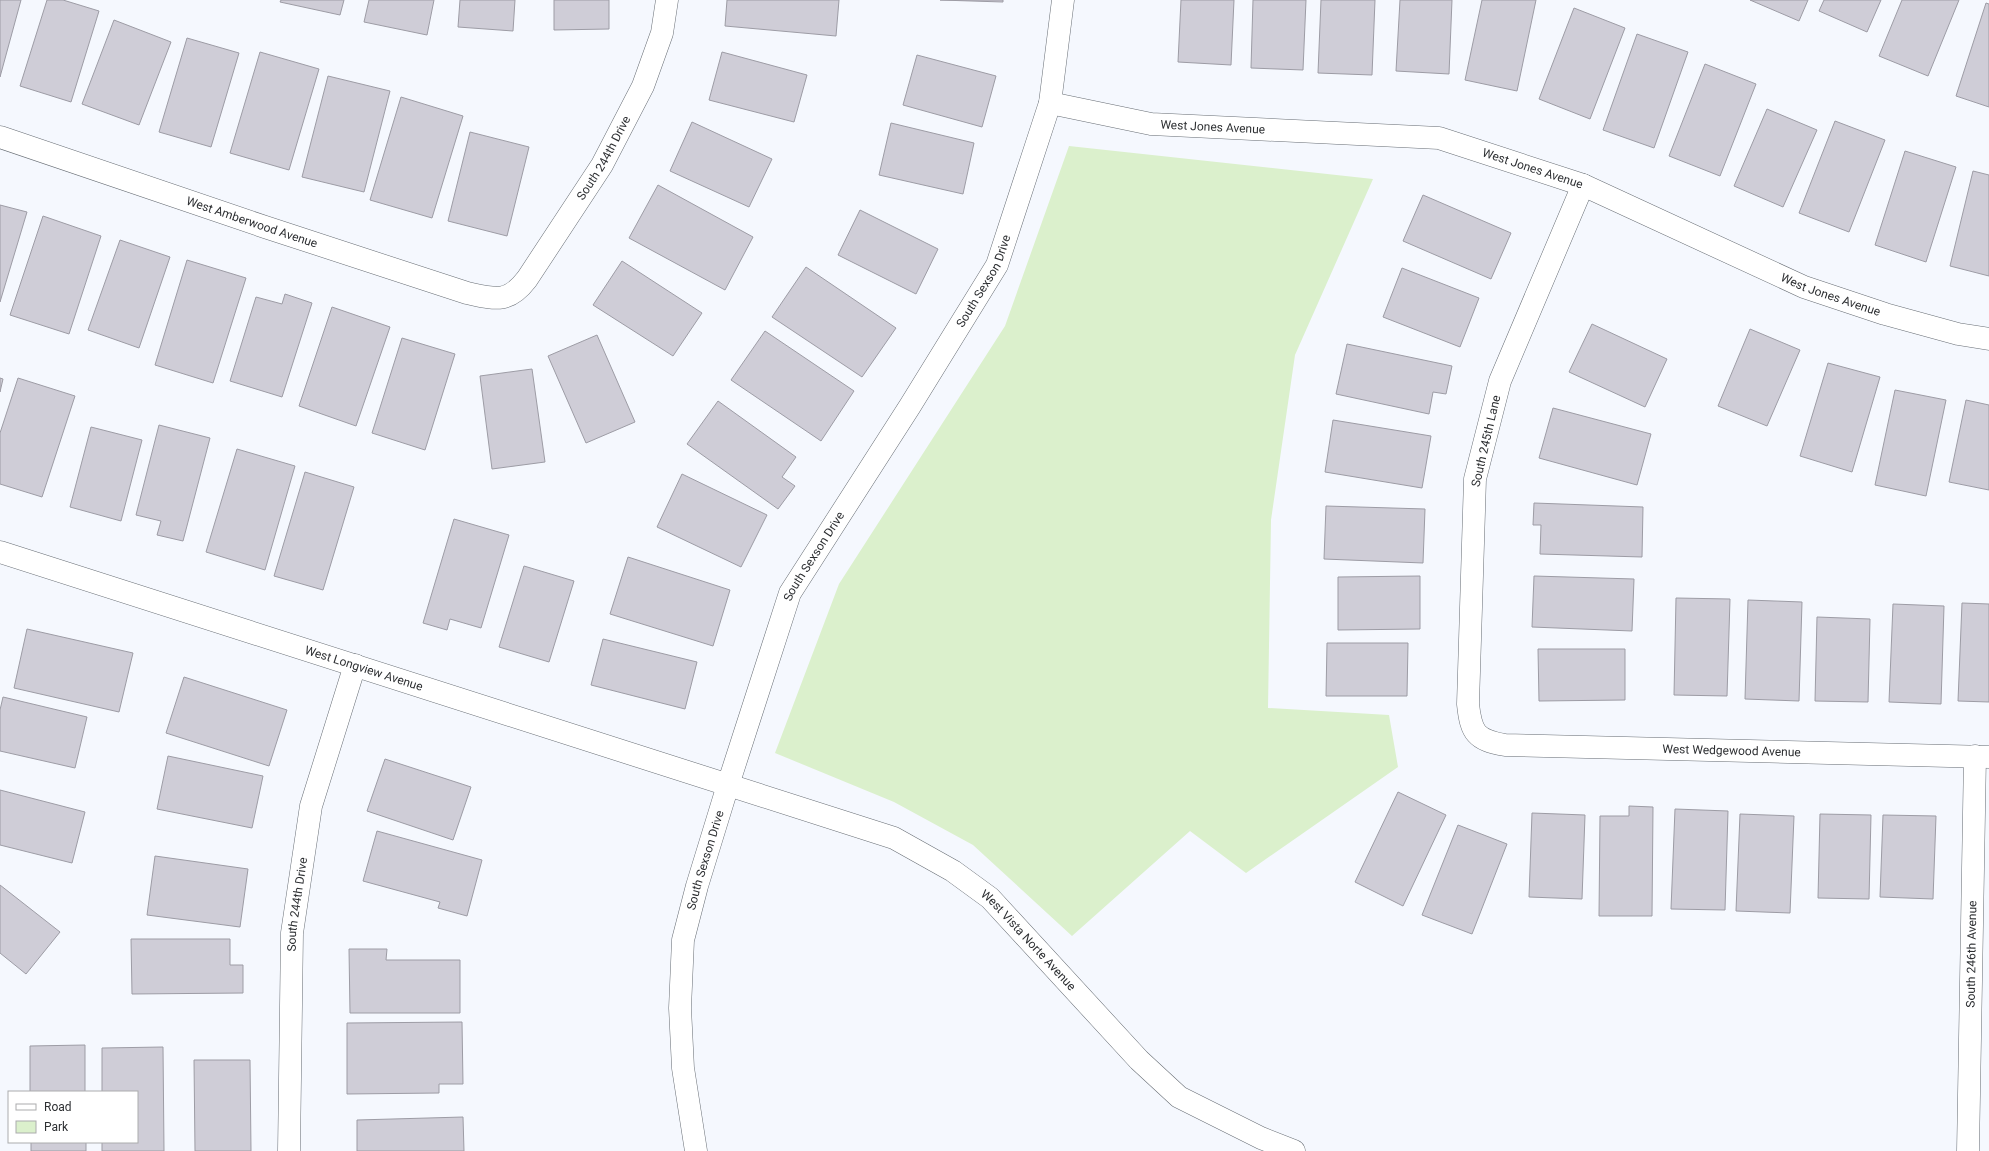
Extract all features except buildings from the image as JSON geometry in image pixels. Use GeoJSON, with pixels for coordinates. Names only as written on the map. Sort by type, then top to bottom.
{"type":"FeatureCollection","features":[{"type":"Feature","properties":{"kind":"street","name":"South 244th Drive"},"geometry":{"type":"LineString","coordinates":[[506,298],[518,290],[526,279],[602,165],[643,86],[662,33],[667,0]]}},
{"type":"Feature","properties":{"kind":"street","name":"South Sexson Drive"},"geometry":{"type":"LineString","coordinates":[[696,1151],[683,1068],[680,1008],[683,940],[697,886],[728,785],[790,592],[910,406],[997,265],[1050,103],[1063,0]]}},
{"type":"Feature","properties":{"kind":"street","name":"West Jones Avenue"},"geometry":{"type":"LineString","coordinates":[[1050,103],[1151,124],[1439,138],[1583,185],[1804,287],[1885,314],[1958,334],[1989,339]]}},
{"type":"Feature","properties":{"kind":"street","name":"West Amberwood Avenue"},"geometry":{"type":"LineString","coordinates":[[0,137],[272,230],[467,293],[486,297],[506,298]]}},
{"type":"Feature","properties":{"kind":"street","name":"South 245th Lane"},"geometry":{"type":"LineString","coordinates":[[1477,736],[1470,720],[1468,704],[1475,479],[1500,381],[1583,185]]}},
{"type":"Feature","properties":{"kind":"street","name":"West Longview Avenue"},"geometry":{"type":"LineString","coordinates":[[0,552],[728,785]]}},
{"type":"Feature","properties":{"kind":"street","name":"South 244th Drive"},"geometry":{"type":"LineString","coordinates":[[289,1151],[292,934],[311,806],[355,665]]}},
{"type":"Feature","properties":{"kind":"street","name":"West Wedgewood Avenue"},"geometry":{"type":"LineString","coordinates":[[1477,736],[1488,742],[1505,745],[1982,756]]}},
{"type":"Feature","properties":{"kind":"street","name":"South 246th Avenue"},"geometry":{"type":"LineString","coordinates":[[1968,1151],[1982,756]]}},
{"type":"Feature","properties":{"kind":"street","name":"West Vista Norte Avenue"},"geometry":{"type":"LineString","coordinates":[[728,785],[894,838],[953,871],[990,898],[1139,1060],[1179,1097],[1261,1138],[1294,1151]]}},
{"type":"Feature","properties":{"kind":"green space"},"geometry":{"type":"Polygon","coordinates":[[[1069,146],[1373,179],[1295,355],[1271,520],[1268,708],[1389,715],[1398,767],[1246,873],[1190,831],[1072,936],[973,845],[894,802],[775,753],[839,584],[1005,326],[1069,146]]]}}]}
